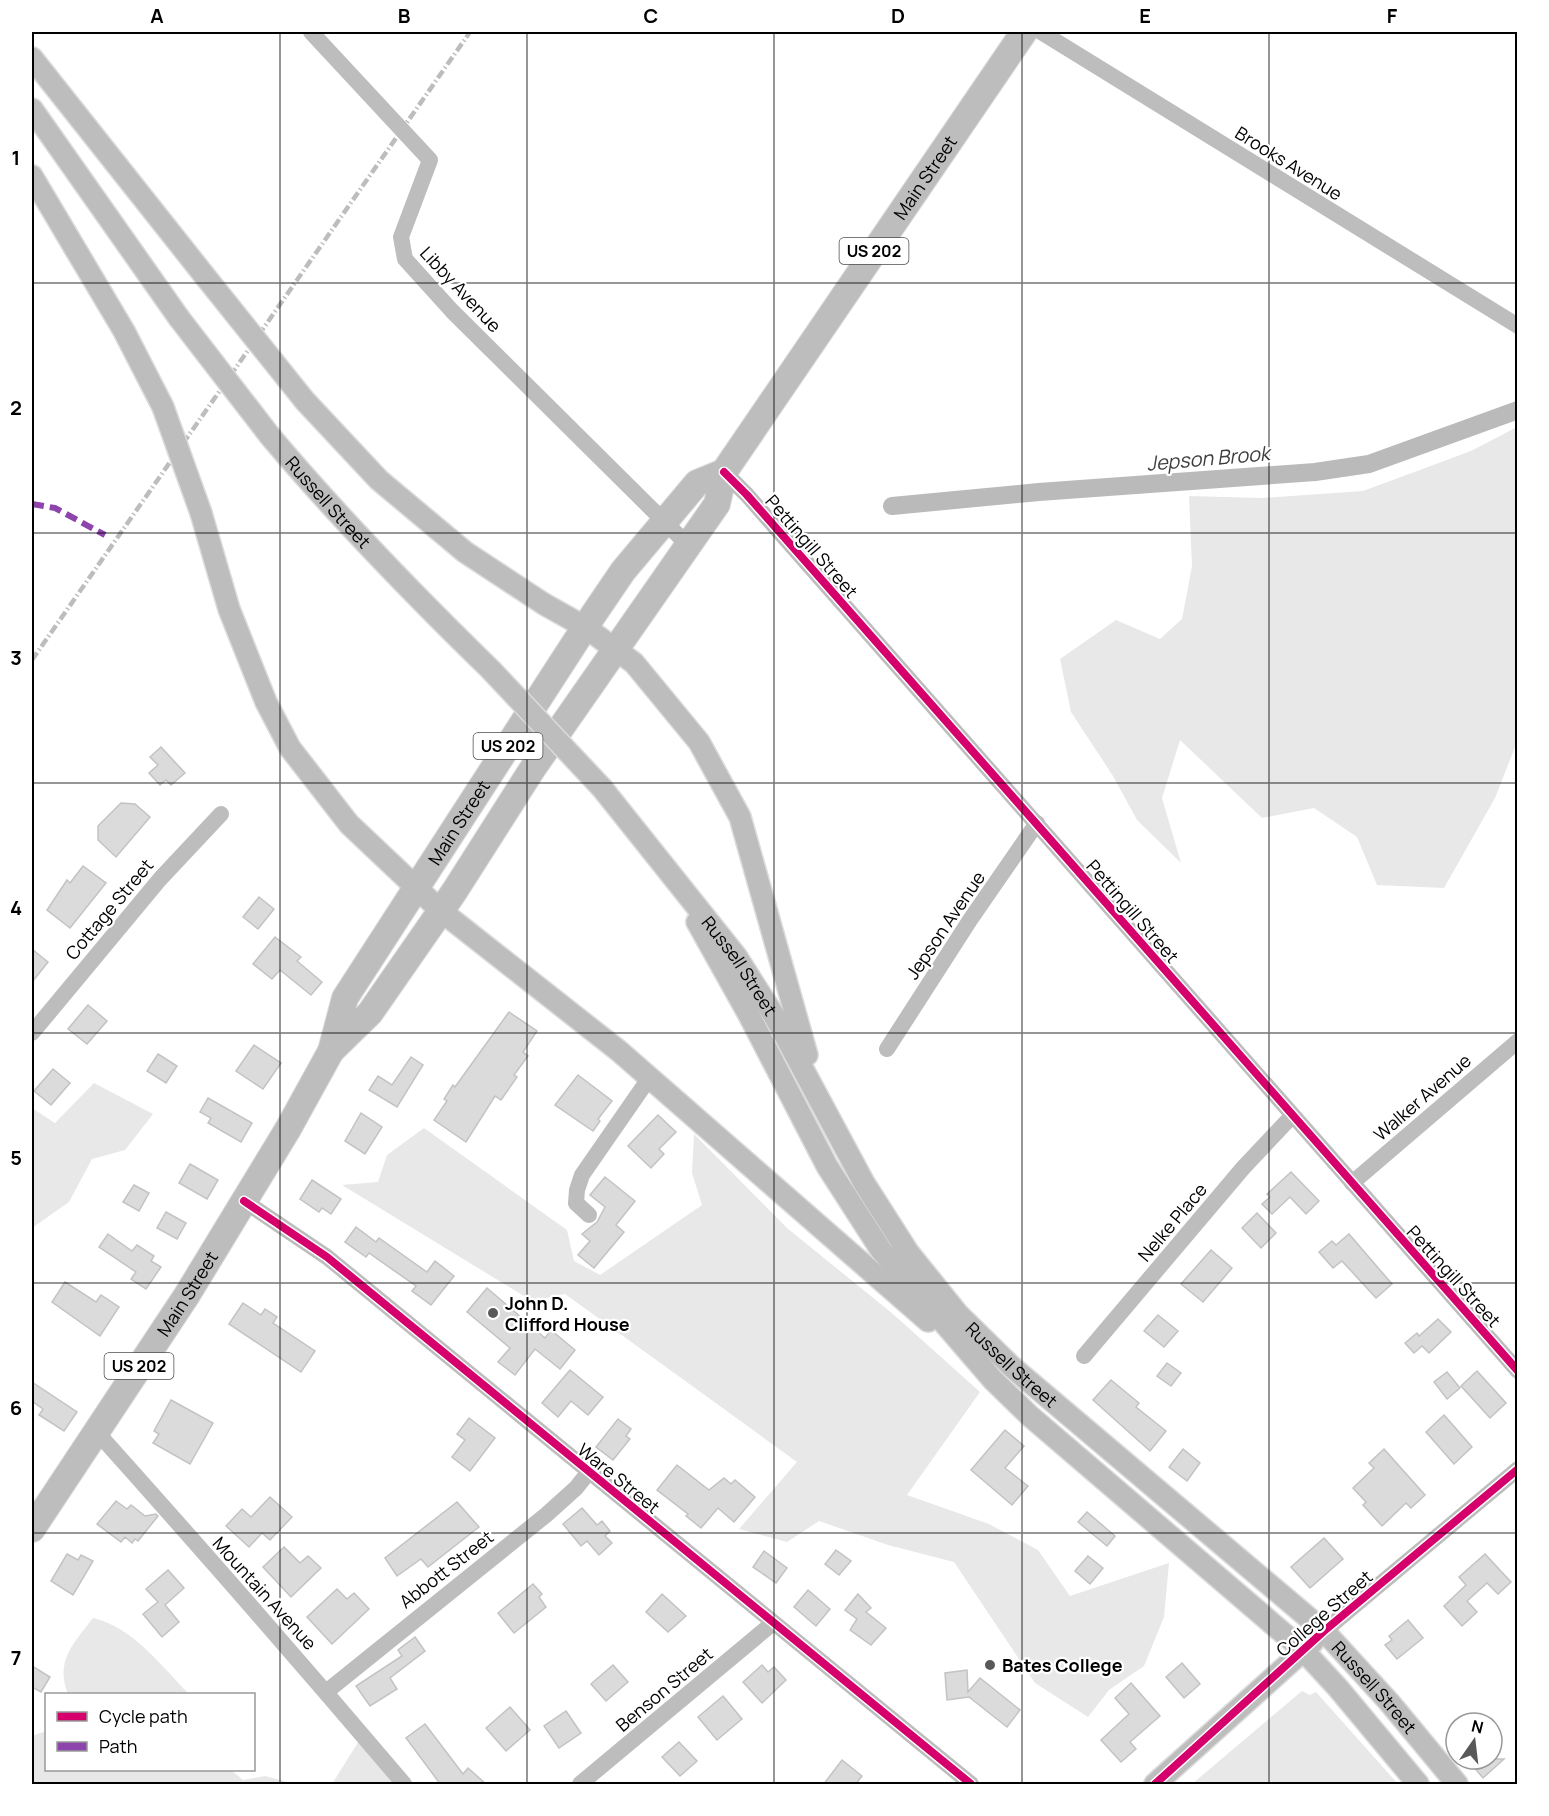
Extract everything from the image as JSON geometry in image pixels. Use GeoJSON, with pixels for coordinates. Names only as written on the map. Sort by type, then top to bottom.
{"type":"FeatureCollection","features":[{"type":"Feature","properties":{"kind":"highway","name":"Main Street"},"geometry":{"type":"LineString","coordinates":[[331,1051],[370,1013],[441,911],[533,768],[717,504],[724,472],[1024,32]]}},
{"type":"Feature","properties":{"kind":"highway","name":"Main Street"},"geometry":{"type":"LineString","coordinates":[[32,1528],[95,1430],[187,1295],[244,1202],[331,1051],[345,998],[585,627],[623,572],[697,483],[724,472]]}},
{"type":"Feature","properties":{"kind":"main road"},"geometry":{"type":"LineString","coordinates":[[32,58],[305,401],[379,480],[465,552],[544,604],[585,627],[634,663],[699,742],[740,817],[798,1030],[838,1133]]}},
{"type":"Feature","properties":{"kind":"main road","name":"Russell Street"},"geometry":{"type":"LineString","coordinates":[[32,109],[179,318],[270,436],[324,500],[405,587],[491,670],[602,788],[736,956],[775,1017],[864,1183],[908,1252],[958,1314],[988,1345],[1324,1631],[1377,1688],[1457,1785]]}},
{"type":"Feature","properties":{"kind":"main road"},"geometry":{"type":"LineString","coordinates":[[32,176],[124,331],[163,407],[201,513],[229,609],[247,660],[290,748],[349,824],[441,911],[540,987],[650,1077],[993,1380]]}},
{"type":"Feature","properties":{"kind":"main road","name":"Russell Street"},"geometry":{"type":"LineString","coordinates":[[664,864],[749,1015],[827,1166],[881,1250],[993,1380],[1066,1450],[1303,1650],[1338,1688],[1418,1785]]}},
{"type":"Feature","properties":{"kind":"main road","name":"College Street"},"geometry":{"type":"LineString","coordinates":[[1155,1785],[1324,1631]]}},
{"type":"Feature","properties":{"kind":"street","name":"Libby Avenue"},"geometry":{"type":"LineString","coordinates":[[311,32],[430,160],[400,237],[405,259],[452,311],[688,545]]}},
{"type":"Feature","properties":{"kind":"street","name":"Brooks Avenue"},"geometry":{"type":"LineString","coordinates":[[1041,32],[1518,326]]}},
{"type":"Feature","properties":{"kind":"street","name":"Pettingill Street"},"geometry":{"type":"LineString","coordinates":[[724,472],[747,495],[1037,823],[1518,1371]]}},
{"type":"Feature","properties":{"kind":"street","name":"Cottage Street"},"geometry":{"type":"LineString","coordinates":[[32,1033],[160,879],[221,814]]}},
{"type":"Feature","properties":{"kind":"street","name":"Jepson Avenue"},"geometry":{"type":"LineString","coordinates":[[887,1049],[1037,823]]}},
{"type":"Feature","properties":{"kind":"street","name":"Walker Avenue"},"geometry":{"type":"LineString","coordinates":[[1352,1183],[1518,1041]]}},
{"type":"Feature","properties":{"kind":"street"},"geometry":{"type":"LineString","coordinates":[[589,1215],[576,1203],[582,1175],[650,1077]]}},
{"type":"Feature","properties":{"kind":"street","name":"Nelke Place"},"geometry":{"type":"LineString","coordinates":[[1084,1356],[1243,1168],[1292,1116]]}},
{"type":"Feature","properties":{"kind":"street","name":"Ware Street"},"geometry":{"type":"LineString","coordinates":[[244,1202],[327,1257],[971,1785]]}},
{"type":"Feature","properties":{"kind":"street","name":"Mountain Avenue"},"geometry":{"type":"LineString","coordinates":[[95,1430],[326,1692],[404,1785]]}},
{"type":"Feature","properties":{"kind":"street","name":"College Street"},"geometry":{"type":"LineString","coordinates":[[1324,1631],[1518,1469]]}},
{"type":"Feature","properties":{"kind":"street","name":"Abbott Street"},"geometry":{"type":"LineString","coordinates":[[326,1692],[546,1515],[576,1488],[588,1473]]}},
{"type":"Feature","properties":{"kind":"street","name":"Benson Street"},"geometry":{"type":"LineString","coordinates":[[580,1785],[773,1623]]}},
{"type":"Feature","properties":{"kind":"shaded area"},"geometry":{"type":"Polygon","coordinates":[[[1517,427],[1517,742],[1495,798],[1444,888],[1377,885],[1357,837],[1314,808],[1262,818],[1180,740],[1162,798],[1181,863],[1137,820],[1113,776],[1071,712],[1060,659],[1116,620],[1160,639],[1182,619],[1192,566],[1189,496],[1261,498],[1363,491],[1471,451],[1517,427]]]}},
{"type":"Feature","properties":{"kind":"shaded area"},"geometry":{"type":"Polygon","coordinates":[[[94,1083],[153,1114],[125,1150],[92,1159],[69,1202],[32,1228],[32,1108],[55,1123],[94,1083]]]}},
{"type":"Feature","properties":{"kind":"shaded area"},"geometry":{"type":"Polygon","coordinates":[[[424,1128],[567,1230],[574,1261],[600,1275],[702,1205],[692,1173],[694,1134],[787,1228],[893,1314],[980,1392],[907,1495],[989,1524],[1038,1550],[1070,1596],[1169,1563],[1164,1617],[1144,1666],[1109,1690],[1088,1717],[1035,1683],[954,1562],[888,1545],[819,1521],[787,1542],[739,1529],[797,1462],[565,1294],[532,1301],[342,1185],[378,1182],[387,1155],[424,1128]]]}},
{"type":"Feature","properties":{"kind":"shaded area"},"geometry":{"type":"Polygon","coordinates":[[[93,1618],[107,1623],[121,1630],[146,1649],[188,1693],[68,1693],[64,1672],[65,1662],[73,1645],[93,1618]]]}},
{"type":"Feature","properties":{"kind":"shaded area"},"geometry":{"type":"Polygon","coordinates":[[[1302,1691],[1310,1695],[1316,1692],[1398,1784],[1192,1784],[1302,1691]]]}},
{"type":"Feature","properties":{"kind":"shaded area"},"geometry":{"type":"Polygon","coordinates":[[[45,1731],[45,1771],[232,1771],[243,1780],[265,1776],[295,1784],[32,1784],[32,1736],[45,1731]]]}},
{"type":"Feature","properties":{"kind":"shaded area"},"geometry":{"type":"Polygon","coordinates":[[[359,1741],[396,1784],[332,1784],[359,1741]]]}},
{"type":"Feature","properties":{"kind":"building"},"geometry":{"type":"Polygon","coordinates":[[[161,747],[185,773],[171,785],[166,780],[160,785],[149,773],[158,765],[150,757],[161,747]]]}},
{"type":"Feature","properties":{"kind":"building"},"geometry":{"type":"Polygon","coordinates":[[[121,803],[135,804],[150,817],[116,857],[98,840],[98,826],[121,803]]]}},
{"type":"Feature","properties":{"kind":"building"},"geometry":{"type":"Polygon","coordinates":[[[83,866],[106,883],[70,928],[47,910],[67,880],[70,883],[83,866]]]}},
{"type":"Feature","properties":{"kind":"building"},"geometry":{"type":"Polygon","coordinates":[[[259,897],[274,909],[258,929],[243,917],[259,897]]]}},
{"type":"Feature","properties":{"kind":"building"},"geometry":{"type":"Polygon","coordinates":[[[275,937],[301,957],[297,961],[322,982],[311,995],[280,970],[272,979],[253,964],[275,937]]]}},
{"type":"Feature","properties":{"kind":"building"},"geometry":{"type":"Polygon","coordinates":[[[32,949],[48,962],[32,982],[32,949]]]}},
{"type":"Feature","properties":{"kind":"building"},"geometry":{"type":"Polygon","coordinates":[[[88,1005],[107,1021],[87,1044],[68,1029],[88,1005]]]}},
{"type":"Feature","properties":{"kind":"building"},"geometry":{"type":"Polygon","coordinates":[[[509,1012],[537,1031],[523,1052],[528,1056],[514,1075],[517,1077],[501,1100],[495,1096],[466,1142],[434,1120],[447,1101],[444,1099],[453,1085],[455,1087],[509,1012]]]}},
{"type":"Feature","properties":{"kind":"building"},"geometry":{"type":"Polygon","coordinates":[[[254,1045],[281,1063],[263,1089],[236,1071],[254,1045]]]}},
{"type":"Feature","properties":{"kind":"building"},"geometry":{"type":"Polygon","coordinates":[[[158,1054],[177,1066],[166,1083],[147,1071],[158,1054]]]}},
{"type":"Feature","properties":{"kind":"building"},"geometry":{"type":"Polygon","coordinates":[[[411,1057],[423,1065],[397,1107],[369,1090],[378,1076],[392,1085],[411,1057]]]}},
{"type":"Feature","properties":{"kind":"building"},"geometry":{"type":"Polygon","coordinates":[[[53,1069],[70,1083],[51,1105],[34,1091],[53,1069]]]}},
{"type":"Feature","properties":{"kind":"building"},"geometry":{"type":"Polygon","coordinates":[[[578,1075],[612,1101],[598,1119],[600,1121],[593,1131],[555,1105],[578,1075]]]}},
{"type":"Feature","properties":{"kind":"building"},"geometry":{"type":"Polygon","coordinates":[[[208,1098],[252,1123],[241,1142],[208,1123],[211,1118],[200,1112],[208,1098]]]}},
{"type":"Feature","properties":{"kind":"building"},"geometry":{"type":"Polygon","coordinates":[[[361,1113],[382,1127],[365,1154],[345,1141],[361,1113]]]}},
{"type":"Feature","properties":{"kind":"building"},"geometry":{"type":"Polygon","coordinates":[[[658,1115],[676,1132],[659,1149],[664,1154],[651,1168],[628,1146],[658,1115]]]}},
{"type":"Feature","properties":{"kind":"building"},"geometry":{"type":"Polygon","coordinates":[[[190,1164],[218,1180],[207,1199],[179,1183],[190,1164]]]}},
{"type":"Feature","properties":{"kind":"building"},"geometry":{"type":"Polygon","coordinates":[[[1291,1172],[1319,1201],[1306,1214],[1290,1197],[1272,1214],[1262,1204],[1270,1197],[1267,1194],[1291,1172]]]}},
{"type":"Feature","properties":{"kind":"building"},"geometry":{"type":"Polygon","coordinates":[[[605,1177],[635,1201],[616,1225],[624,1232],[594,1268],[578,1255],[590,1241],[582,1234],[597,1222],[605,1207],[590,1195],[605,1177]]]}},
{"type":"Feature","properties":{"kind":"building"},"geometry":{"type":"Polygon","coordinates":[[[312,1180],[341,1199],[331,1214],[322,1208],[319,1212],[300,1199],[312,1180]]]}},
{"type":"Feature","properties":{"kind":"building"},"geometry":{"type":"Polygon","coordinates":[[[134,1185],[149,1193],[139,1211],[123,1202],[134,1185]]]}},
{"type":"Feature","properties":{"kind":"building"},"geometry":{"type":"Polygon","coordinates":[[[166,1212],[186,1223],[177,1239],[157,1228],[166,1212]]]}},
{"type":"Feature","properties":{"kind":"building"},"geometry":{"type":"Polygon","coordinates":[[[1257,1213],[1276,1233],[1261,1248],[1242,1228],[1257,1213]]]}},
{"type":"Feature","properties":{"kind":"building"},"geometry":{"type":"Polygon","coordinates":[[[356,1227],[376,1242],[379,1238],[427,1272],[435,1261],[454,1276],[431,1305],[412,1291],[416,1286],[369,1253],[366,1257],[345,1242],[356,1227]]]}},
{"type":"Feature","properties":{"kind":"building"},"geometry":{"type":"Polygon","coordinates":[[[108,1234],[132,1251],[137,1245],[154,1256],[151,1261],[161,1267],[146,1289],[131,1279],[136,1272],[99,1247],[108,1234]]]}},
{"type":"Feature","properties":{"kind":"building"},"geometry":{"type":"Polygon","coordinates":[[[1349,1234],[1392,1284],[1376,1298],[1342,1261],[1333,1268],[1319,1252],[1332,1241],[1336,1245],[1349,1234]]]}},
{"type":"Feature","properties":{"kind":"building"},"geometry":{"type":"Polygon","coordinates":[[[1211,1250],[1232,1268],[1203,1302],[1181,1284],[1211,1250]]]}},
{"type":"Feature","properties":{"kind":"building"},"geometry":{"type":"Polygon","coordinates":[[[65,1282],[96,1302],[101,1295],[119,1307],[100,1336],[52,1302],[65,1282]]]}},
{"type":"Feature","properties":{"kind":"building"},"geometry":{"type":"Polygon","coordinates":[[[487,1288],[545,1338],[551,1330],[575,1350],[560,1369],[535,1349],[515,1375],[498,1362],[510,1348],[467,1312],[487,1288]]]}},
{"type":"Feature","properties":{"kind":"building"},"geometry":{"type":"Polygon","coordinates":[[[243,1303],[261,1315],[265,1309],[277,1317],[273,1323],[315,1351],[301,1372],[229,1324],[243,1303]]]}},
{"type":"Feature","properties":{"kind":"building"},"geometry":{"type":"Polygon","coordinates":[[[1158,1315],[1178,1331],[1164,1347],[1144,1331],[1158,1315]]]}},
{"type":"Feature","properties":{"kind":"building"},"geometry":{"type":"Polygon","coordinates":[[[1438,1319],[1451,1332],[1429,1353],[1422,1346],[1414,1353],[1405,1343],[1417,1333],[1419,1336],[1438,1319]]]}},
{"type":"Feature","properties":{"kind":"building"},"geometry":{"type":"Polygon","coordinates":[[[1167,1363],[1181,1373],[1171,1386],[1157,1376],[1167,1363]]]}},
{"type":"Feature","properties":{"kind":"building"},"geometry":{"type":"Polygon","coordinates":[[[570,1370],[603,1397],[588,1415],[571,1401],[558,1417],[542,1403],[570,1370]]]}},
{"type":"Feature","properties":{"kind":"building"},"geometry":{"type":"Polygon","coordinates":[[[1477,1371],[1506,1403],[1490,1418],[1461,1386],[1477,1371]]]}},
{"type":"Feature","properties":{"kind":"building"},"geometry":{"type":"Polygon","coordinates":[[[1447,1372],[1460,1388],[1447,1399],[1434,1382],[1447,1372]]]}},
{"type":"Feature","properties":{"kind":"building"},"geometry":{"type":"Polygon","coordinates":[[[1111,1380],[1139,1403],[1136,1407],[1166,1431],[1150,1451],[1093,1400],[1111,1380]]]}},
{"type":"Feature","properties":{"kind":"building"},"geometry":{"type":"Polygon","coordinates":[[[32,1382],[77,1412],[64,1431],[39,1415],[43,1409],[32,1401],[32,1382]]]}},
{"type":"Feature","properties":{"kind":"building"},"geometry":{"type":"Polygon","coordinates":[[[171,1400],[213,1423],[190,1464],[153,1443],[159,1434],[154,1431],[171,1400]]]}},
{"type":"Feature","properties":{"kind":"building"},"geometry":{"type":"Polygon","coordinates":[[[1444,1415],[1472,1447],[1454,1464],[1426,1432],[1444,1415]]]}},
{"type":"Feature","properties":{"kind":"building"},"geometry":{"type":"Polygon","coordinates":[[[469,1418],[495,1438],[470,1471],[452,1457],[465,1440],[457,1434],[469,1418]]]}},
{"type":"Feature","properties":{"kind":"building"},"geometry":{"type":"Polygon","coordinates":[[[618,1419],[631,1429],[626,1436],[630,1439],[613,1460],[596,1447],[618,1419]]]}},
{"type":"Feature","properties":{"kind":"building"},"geometry":{"type":"Polygon","coordinates":[[[1005,1430],[1024,1446],[1005,1468],[1028,1486],[1012,1505],[971,1470],[1005,1430]]]}},
{"type":"Feature","properties":{"kind":"building"},"geometry":{"type":"Polygon","coordinates":[[[1183,1449],[1200,1463],[1187,1481],[1169,1467],[1183,1449]]]}},
{"type":"Feature","properties":{"kind":"building"},"geometry":{"type":"Polygon","coordinates":[[[1384,1449],[1425,1495],[1411,1508],[1406,1503],[1382,1526],[1363,1505],[1366,1502],[1353,1488],[1374,1468],[1369,1463],[1384,1449]]]}},
{"type":"Feature","properties":{"kind":"building"},"geometry":{"type":"Polygon","coordinates":[[[677,1465],[709,1490],[724,1478],[731,1484],[735,1480],[755,1497],[734,1522],[718,1508],[701,1528],[686,1516],[688,1514],[657,1490],[677,1465]]]}},
{"type":"Feature","properties":{"kind":"building"},"geometry":{"type":"Polygon","coordinates":[[[270,1497],[292,1517],[270,1540],[262,1533],[249,1547],[226,1526],[242,1509],[251,1517],[270,1497]]]}},
{"type":"Feature","properties":{"kind":"building"},"geometry":{"type":"Polygon","coordinates":[[[116,1501],[127,1509],[131,1505],[145,1516],[156,1514],[158,1516],[138,1541],[135,1539],[132,1543],[125,1537],[121,1542],[97,1524],[116,1501]]]}},
{"type":"Feature","properties":{"kind":"building"},"geometry":{"type":"Polygon","coordinates":[[[457,1502],[479,1527],[428,1567],[421,1559],[397,1576],[385,1558],[457,1502]]]}},
{"type":"Feature","properties":{"kind":"building"},"geometry":{"type":"Polygon","coordinates":[[[582,1508],[597,1525],[602,1521],[610,1531],[605,1536],[612,1543],[599,1555],[587,1541],[581,1546],[563,1524],[582,1508]]]}},
{"type":"Feature","properties":{"kind":"building"},"geometry":{"type":"Polygon","coordinates":[[[1087,1512],[1115,1536],[1107,1546],[1078,1522],[1087,1512]]]}},
{"type":"Feature","properties":{"kind":"building"},"geometry":{"type":"Polygon","coordinates":[[[1324,1538],[1343,1559],[1310,1588],[1291,1567],[1324,1538]]]}},
{"type":"Feature","properties":{"kind":"building"},"geometry":{"type":"Polygon","coordinates":[[[284,1547],[300,1563],[308,1556],[321,1568],[291,1597],[263,1567],[284,1547]]]}},
{"type":"Feature","properties":{"kind":"building"},"geometry":{"type":"Polygon","coordinates":[[[836,1550],[851,1561],[839,1575],[825,1564],[836,1550]]]}},
{"type":"Feature","properties":{"kind":"building"},"geometry":{"type":"Polygon","coordinates":[[[764,1551],[787,1568],[776,1583],[753,1567],[764,1551]]]}},
{"type":"Feature","properties":{"kind":"building"},"geometry":{"type":"Polygon","coordinates":[[[67,1554],[78,1560],[81,1555],[93,1561],[73,1595],[51,1581],[67,1554]]]}},
{"type":"Feature","properties":{"kind":"building"},"geometry":{"type":"Polygon","coordinates":[[[1485,1554],[1511,1582],[1498,1594],[1487,1583],[1467,1601],[1477,1612],[1462,1626],[1444,1606],[1466,1585],[1459,1577],[1485,1554]]]}},
{"type":"Feature","properties":{"kind":"building"},"geometry":{"type":"Polygon","coordinates":[[[1088,1556],[1103,1568],[1090,1584],[1075,1571],[1088,1556]]]}},
{"type":"Feature","properties":{"kind":"building"},"geometry":{"type":"Polygon","coordinates":[[[168,1570],[184,1588],[165,1605],[179,1622],[162,1637],[143,1614],[158,1602],[146,1589],[168,1570]]]}},
{"type":"Feature","properties":{"kind":"building"},"geometry":{"type":"Polygon","coordinates":[[[533,1584],[542,1594],[539,1597],[546,1607],[514,1633],[498,1613],[533,1584]]]}},
{"type":"Feature","properties":{"kind":"building"},"geometry":{"type":"Polygon","coordinates":[[[337,1589],[347,1599],[354,1593],[369,1609],[332,1644],[307,1617],[337,1589]]]}},
{"type":"Feature","properties":{"kind":"building"},"geometry":{"type":"Polygon","coordinates":[[[808,1590],[830,1609],[816,1626],[794,1607],[808,1590]]]}},
{"type":"Feature","properties":{"kind":"building"},"geometry":{"type":"Polygon","coordinates":[[[662,1594],[686,1616],[668,1632],[646,1612],[662,1594]]]}},
{"type":"Feature","properties":{"kind":"building"},"geometry":{"type":"Polygon","coordinates":[[[858,1594],[871,1608],[866,1612],[886,1628],[871,1645],[850,1630],[857,1619],[845,1610],[858,1594]]]}},
{"type":"Feature","properties":{"kind":"building"},"geometry":{"type":"Polygon","coordinates":[[[1408,1620],[1423,1638],[1397,1659],[1385,1645],[1392,1640],[1389,1636],[1408,1620]]]}},
{"type":"Feature","properties":{"kind":"building"},"geometry":{"type":"Polygon","coordinates":[[[415,1637],[425,1651],[390,1678],[397,1689],[370,1706],[356,1686],[402,1656],[398,1650],[415,1637]]]}},
{"type":"Feature","properties":{"kind":"building"},"geometry":{"type":"Polygon","coordinates":[[[1182,1663],[1200,1684],[1184,1698],[1166,1677],[1182,1663]]]}},
{"type":"Feature","properties":{"kind":"building"},"geometry":{"type":"Polygon","coordinates":[[[613,1665],[628,1682],[606,1701],[591,1684],[613,1665]]]}},
{"type":"Feature","properties":{"kind":"building"},"geometry":{"type":"Polygon","coordinates":[[[762,1665],[768,1672],[774,1667],[786,1680],[762,1703],[743,1682],[762,1665]]]}},
{"type":"Feature","properties":{"kind":"building"},"geometry":{"type":"Polygon","coordinates":[[[32,1666],[50,1677],[41,1692],[32,1687],[32,1666]]]}},
{"type":"Feature","properties":{"kind":"building"},"geometry":{"type":"Polygon","coordinates":[[[967,1670],[968,1692],[980,1678],[1020,1710],[1007,1727],[969,1697],[947,1700],[945,1673],[967,1670]]]}},
{"type":"Feature","properties":{"kind":"building"},"geometry":{"type":"Polygon","coordinates":[[[1131,1683],[1160,1716],[1130,1742],[1136,1749],[1121,1762],[1101,1740],[1129,1714],[1115,1698],[1131,1683]]]}},
{"type":"Feature","properties":{"kind":"building"},"geometry":{"type":"Polygon","coordinates":[[[723,1696],[742,1719],[717,1740],[698,1717],[723,1696]]]}},
{"type":"Feature","properties":{"kind":"building"},"geometry":{"type":"Polygon","coordinates":[[[510,1707],[530,1730],[506,1751],[486,1728],[510,1707]]]}},
{"type":"Feature","properties":{"kind":"building"},"geometry":{"type":"Polygon","coordinates":[[[566,1711],[581,1733],[559,1748],[544,1726],[566,1711]]]}},
{"type":"Feature","properties":{"kind":"building"},"geometry":{"type":"Polygon","coordinates":[[[425,1724],[463,1774],[468,1768],[487,1785],[441,1785],[406,1738],[425,1724]]]}},
{"type":"Feature","properties":{"kind":"building"},"geometry":{"type":"Polygon","coordinates":[[[679,1742],[697,1761],[680,1776],[662,1757],[679,1742]]]}},
{"type":"Feature","properties":{"kind":"building"},"geometry":{"type":"Polygon","coordinates":[[[842,1760],[862,1776],[855,1785],[823,1785],[842,1760]]]}},
{"type":"Feature","properties":{"kind":"building"},"geometry":{"type":"Polygon","coordinates":[[[1477,1771],[1491,1771],[1483,1778],[1477,1771]]]}},
{"type":"Feature","properties":{"kind":"waterway","name":"Jepson Brook"},"geometry":{"type":"LineString","coordinates":[[892,506],[1039,492],[1315,472],[1369,464],[1518,410]]}},
{"type":"Feature","properties":{"kind":"railway"},"geometry":{"type":"LineString","coordinates":[[32,660],[470,32]]}},
{"type":"Feature","properties":{"kind":"marked path"},"geometry":{"type":"LineString","coordinates":[[32,504],[55,508],[105,535]]}},
{"type":"Feature","properties":{"kind":"cycle path"},"geometry":{"type":"LineString","coordinates":[[724,472],[747,495],[1518,1371]]}},
{"type":"Feature","properties":{"kind":"cycle path"},"geometry":{"type":"LineString","coordinates":[[244,1201],[327,1257],[971,1784]]}},
{"type":"Feature","properties":{"kind":"cycle path"},"geometry":{"type":"LineString","coordinates":[[1155,1784],[1324,1631],[1518,1469]]}},
{"type":"Feature","properties":{"kind":"place","name":"John D. Clifford House"},"geometry":{"type":"Point","coordinates":[493,1313]}},
{"type":"Feature","properties":{"kind":"place","name":"Bates College"},"geometry":{"type":"Point","coordinates":[990,1665]}}]}
